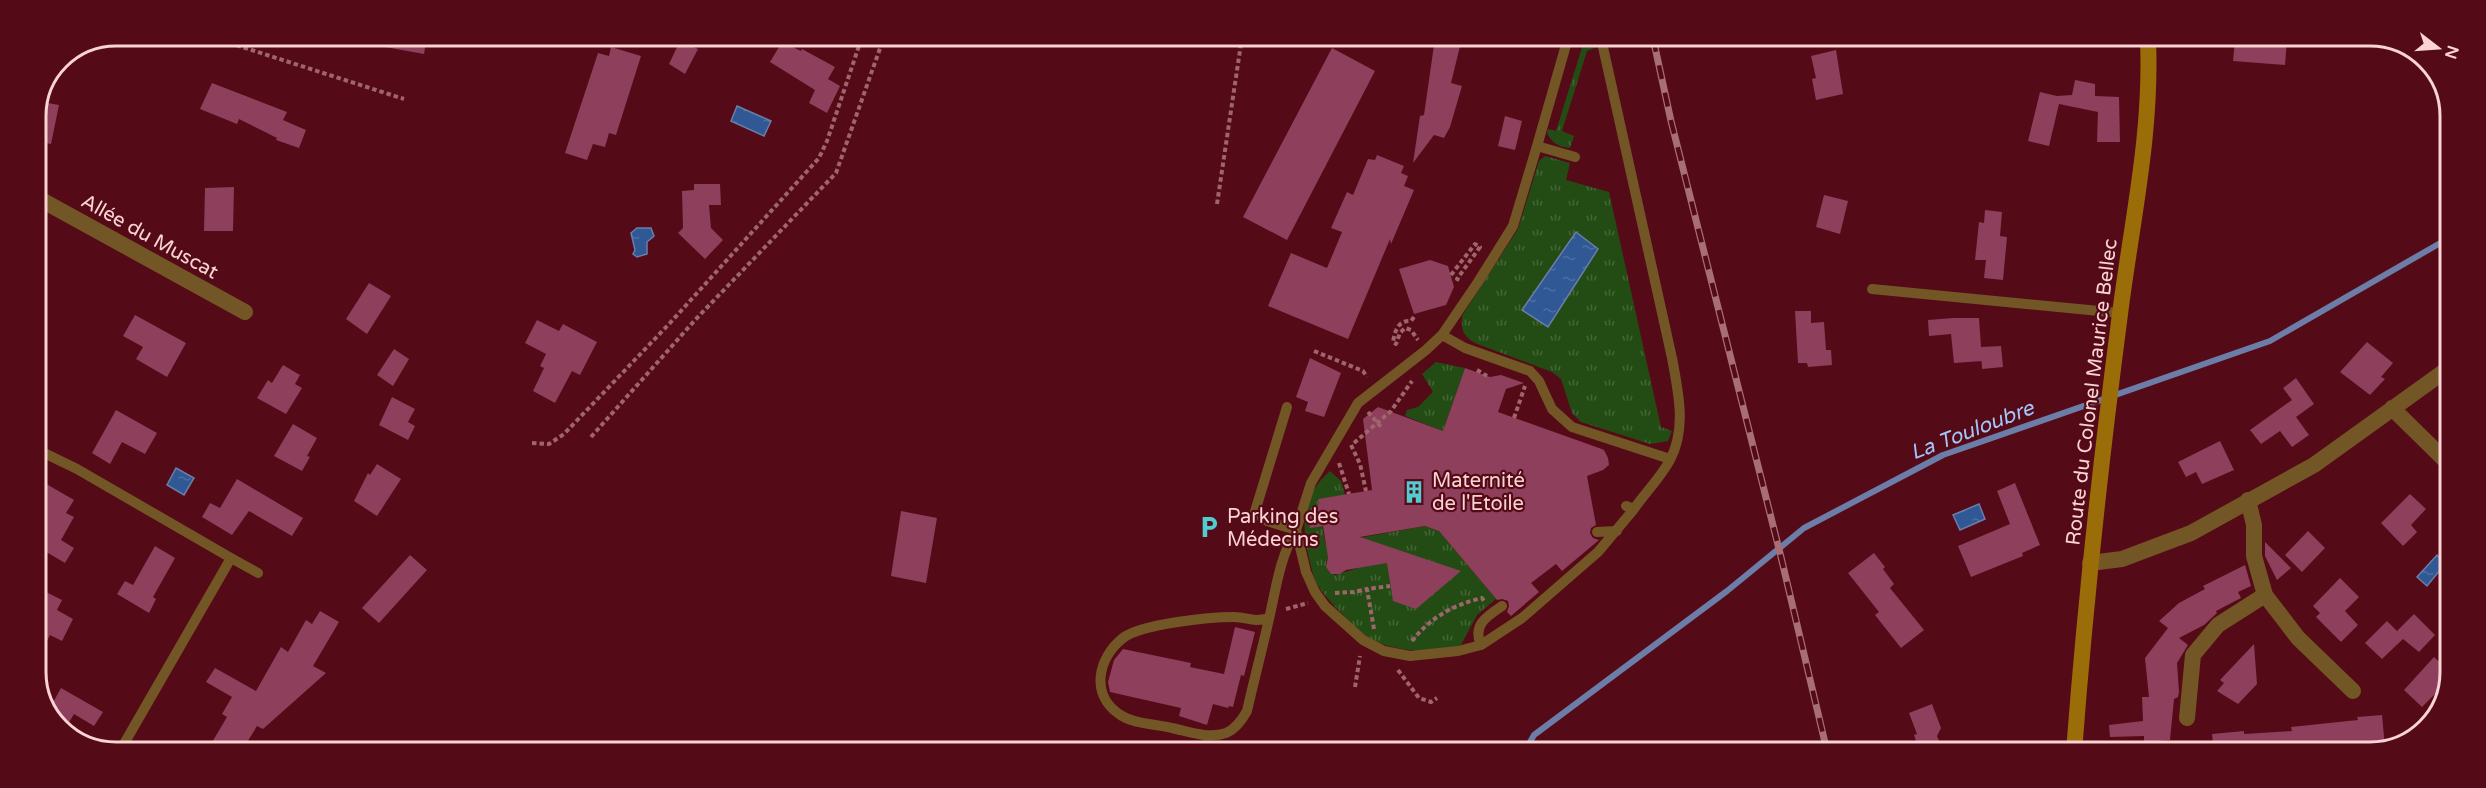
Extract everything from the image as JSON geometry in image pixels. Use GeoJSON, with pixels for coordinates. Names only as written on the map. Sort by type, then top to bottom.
{"type":"FeatureCollection","features":[{"type":"Feature","properties":{"kind":"main road","name":"Route du Colonel Maurice Bellec"},"geometry":{"type":"LineString","coordinates":[[2075,742],[2090,563],[2105,434],[2147,127],[2148,46]]}},
{"type":"Feature","properties":{"kind":"street","name":"Allée du Muscat"},"geometry":{"type":"LineString","coordinates":[[47,203],[245,312]]}},
{"type":"Feature","properties":{"kind":"street"},"geometry":{"type":"LineString","coordinates":[[2090,563],[2122,559],[2191,534],[2314,465],[2439,375]]}},
{"type":"Feature","properties":{"kind":"street"},"geometry":{"type":"LineString","coordinates":[[2392,408],[2440,455]]}},
{"type":"Feature","properties":{"kind":"street"},"geometry":{"type":"LineString","coordinates":[[2248,500],[2254,525],[2254,556],[2265,595],[2298,638],[2353,691]]}},
{"type":"Feature","properties":{"kind":"street"},"geometry":{"type":"LineString","coordinates":[[2187,718],[2193,655],[2218,625],[2265,595]]}},
{"type":"Feature","properties":{"kind":"lane"},"geometry":{"type":"LineString","coordinates":[[1270,613],[1254,622],[1236,617],[1145,627],[1126,635],[1110,648],[1100,680],[1102,694],[1121,716],[1211,737],[1228,732],[1241,722],[1247,711],[1286,548],[1296,530],[1311,483],[1358,403],[1442,335],[1479,282],[1513,226],[1567,46]]}},
{"type":"Feature","properties":{"kind":"lane"},"geometry":{"type":"LineString","coordinates":[[1296,530],[1306,572],[1325,606],[1366,641],[1384,651],[1402,655],[1434,655],[1481,645],[1516,623],[1542,602],[1598,552],[1617,531],[1630,507],[1670,459],[1678,434],[1679,396],[1604,46]]}},
{"type":"Feature","properties":{"kind":"lane"},"geometry":{"type":"LineString","coordinates":[[1537,146],[1575,157]]}},
{"type":"Feature","properties":{"kind":"lane"},"geometry":{"type":"LineString","coordinates":[[1872,290],[2120,313]]}},
{"type":"Feature","properties":{"kind":"lane"},"geometry":{"type":"LineString","coordinates":[[1442,335],[1465,348],[1530,371],[1539,381],[1552,409],[1572,427],[1670,459]]}},
{"type":"Feature","properties":{"kind":"lane"},"geometry":{"type":"LineString","coordinates":[[1253,518],[1287,408]]}},
{"type":"Feature","properties":{"kind":"lane"},"geometry":{"type":"LineString","coordinates":[[47,454],[77,469],[258,573]]}},
{"type":"Feature","properties":{"kind":"lane"},"geometry":{"type":"LineString","coordinates":[[1267,521],[1296,530]]}},
{"type":"Feature","properties":{"kind":"lane"},"geometry":{"type":"LineString","coordinates":[[1597,532],[1617,531]]}},
{"type":"Feature","properties":{"kind":"lane"},"geometry":{"type":"LineString","coordinates":[[125,742],[231,558]]}},
{"type":"Feature","properties":{"kind":"lane"},"geometry":{"type":"LineString","coordinates":[[1481,645],[1478,638],[1478,627],[1497,610]]}},
{"type":"Feature","properties":{"kind":"path"},"geometry":{"type":"LineString","coordinates":[[239,46],[404,99]]}},
{"type":"Feature","properties":{"kind":"path"},"geometry":{"type":"LineString","coordinates":[[532,443],[549,444],[564,434],[670,323],[819,158],[827,141],[859,46]]}},
{"type":"Feature","properties":{"kind":"path"},"geometry":{"type":"LineString","coordinates":[[591,437],[696,319],[836,173],[881,46]]}},
{"type":"Feature","properties":{"kind":"path"},"geometry":{"type":"LineString","coordinates":[[1216,204],[1241,46]]}},
{"type":"Feature","properties":{"kind":"path"},"geometry":{"type":"LineString","coordinates":[[1451,275],[1475,244],[1480,247],[1457,279],[1462,282],[1485,250]]}},
{"type":"Feature","properties":{"kind":"path"},"geometry":{"type":"LineString","coordinates":[[1414,317],[1411,321],[1405,320],[1398,325],[1393,342],[1396,344],[1400,333],[1405,328],[1411,330],[1426,350]]}},
{"type":"Feature","properties":{"kind":"path"},"geometry":{"type":"LineString","coordinates":[[1314,351],[1363,371],[1372,385]]}},
{"type":"Feature","properties":{"kind":"path"},"geometry":{"type":"LineString","coordinates":[[1364,433],[1391,411],[1419,373],[1410,363]]}},
{"type":"Feature","properties":{"kind":"path"},"geometry":{"type":"LineString","coordinates":[[1514,418],[1530,371]]}},
{"type":"Feature","properties":{"kind":"path"},"geometry":{"type":"LineString","coordinates":[[1376,422],[1383,429]]}},
{"type":"Feature","properties":{"kind":"path"},"geometry":{"type":"LineString","coordinates":[[1351,445],[1360,464],[1366,491]]}},
{"type":"Feature","properties":{"kind":"path"},"geometry":{"type":"LineString","coordinates":[[1336,457],[1349,494]]}},
{"type":"Feature","properties":{"kind":"path"},"geometry":{"type":"LineString","coordinates":[[1270,613],[1288,609],[1317,595],[1341,594],[1390,586]]}},
{"type":"Feature","properties":{"kind":"path"},"geometry":{"type":"LineString","coordinates":[[1367,589],[1373,627],[1384,651]]}},
{"type":"Feature","properties":{"kind":"path"},"geometry":{"type":"LineString","coordinates":[[1437,698],[1431,702],[1419,698],[1398,669],[1402,655],[1419,632],[1453,606],[1482,598],[1497,610]]}},
{"type":"Feature","properties":{"kind":"path"},"geometry":{"type":"LineString","coordinates":[[1355,687],[1360,656],[1366,641]]}},
{"type":"Feature","properties":{"kind":"green space"},"geometry":{"type":"Polygon","coordinates":[[[1583,46],[1597,46],[1587,51],[1562,131],[1574,136],[1570,148],[1554,142],[1547,133],[1548,129],[1556,131],[1583,46]]]}},
{"type":"Feature","properties":{"kind":"green space"},"geometry":{"type":"Polygon","coordinates":[[[1545,156],[1570,163],[1566,180],[1609,192],[1661,427],[1672,431],[1668,441],[1650,444],[1581,422],[1572,413],[1561,379],[1552,372],[1475,343],[1464,332],[1462,316],[1518,229],[1539,161],[1545,156]]]}},
{"type":"Feature","properties":{"kind":"green space"},"geometry":{"type":"Polygon","coordinates":[[[1436,362],[1465,368],[1443,431],[1405,416],[1407,410],[1418,407],[1433,392],[1422,374],[1436,362]]]}},
{"type":"Feature","properties":{"kind":"green space"},"geometry":{"type":"Polygon","coordinates":[[[1330,471],[1341,481],[1345,495],[1318,499],[1325,542],[1330,551],[1326,563],[1328,570],[1335,575],[1358,568],[1353,539],[1425,526],[1439,531],[1496,599],[1477,615],[1461,645],[1427,651],[1401,649],[1378,642],[1355,626],[1324,594],[1312,570],[1306,542],[1305,519],[1309,499],[1314,489],[1330,471]]]}},
{"type":"Feature","properties":{"kind":"water"},"geometry":{"type":"Polygon","coordinates":[[[737,106],[771,121],[764,136],[731,121],[737,106]]]}},
{"type":"Feature","properties":{"kind":"water"},"geometry":{"type":"Polygon","coordinates":[[[637,228],[651,228],[654,236],[647,242],[647,254],[637,257],[633,254],[635,250],[631,233],[637,228]]]}},
{"type":"Feature","properties":{"kind":"water"},"geometry":{"type":"Polygon","coordinates":[[[1576,232],[1598,249],[1548,327],[1522,310],[1576,232]]]}},
{"type":"Feature","properties":{"kind":"water"},"geometry":{"type":"Polygon","coordinates":[[[176,468],[194,478],[184,495],[167,485],[176,468]]]}},
{"type":"Feature","properties":{"kind":"water"},"geometry":{"type":"Polygon","coordinates":[[[1979,504],[1985,519],[1960,530],[1953,515],[1979,504]]]}},
{"type":"Feature","properties":{"kind":"water"},"geometry":{"type":"Polygon","coordinates":[[[2437,555],[2440,558],[2440,570],[2427,586],[2417,577],[2437,555]]]}},
{"type":"Feature","properties":{"kind":"building"},"geometry":{"type":"Polygon","coordinates":[[[380,46],[425,46],[424,54],[380,46]]]}},
{"type":"Feature","properties":{"kind":"building"},"geometry":{"type":"Polygon","coordinates":[[[678,46],[691,46],[698,49],[685,74],[669,64],[678,46]]]}},
{"type":"Feature","properties":{"kind":"building"},"geometry":{"type":"Polygon","coordinates":[[[780,46],[790,46],[801,51],[802,49],[835,67],[828,79],[840,86],[827,113],[809,103],[815,90],[770,62],[780,46]]]}},
{"type":"Feature","properties":{"kind":"building"},"geometry":{"type":"Polygon","coordinates":[[[1434,46],[1460,46],[1451,83],[1462,86],[1450,127],[1444,138],[1434,135],[1413,163],[1420,116],[1424,115],[1434,46]]]}},
{"type":"Feature","properties":{"kind":"building"},"geometry":{"type":"Polygon","coordinates":[[[2234,46],[2286,46],[2285,65],[2233,61],[2234,46]]]}},
{"type":"Feature","properties":{"kind":"building"},"geometry":{"type":"Polygon","coordinates":[[[611,47],[641,56],[616,135],[609,133],[605,147],[593,144],[587,160],[565,153],[598,53],[609,56],[611,47]]]}},
{"type":"Feature","properties":{"kind":"building"},"geometry":{"type":"Polygon","coordinates":[[[1332,48],[1375,71],[1287,240],[1243,217],[1332,48]]]}},
{"type":"Feature","properties":{"kind":"building"},"geometry":{"type":"Polygon","coordinates":[[[1836,50],[1843,94],[1816,100],[1812,79],[1816,78],[1811,56],[1836,50]]]}},
{"type":"Feature","properties":{"kind":"building"},"geometry":{"type":"Polygon","coordinates":[[[2075,80],[2095,84],[2095,96],[2119,97],[2120,142],[2097,142],[2098,112],[2059,104],[2049,146],[2028,141],[2040,92],[2057,96],[2072,95],[2075,80]]]}},
{"type":"Feature","properties":{"kind":"building"},"geometry":{"type":"Polygon","coordinates":[[[212,83],[287,112],[283,120],[306,130],[299,148],[276,140],[277,138],[239,119],[237,124],[200,109],[212,83]]]}},
{"type":"Feature","properties":{"kind":"building"},"geometry":{"type":"Polygon","coordinates":[[[48,103],[59,105],[51,144],[47,143],[48,103]]]}},
{"type":"Feature","properties":{"kind":"building"},"geometry":{"type":"Polygon","coordinates":[[[1505,116],[1522,121],[1515,150],[1498,146],[1505,116]]]}},
{"type":"Feature","properties":{"kind":"building"},"geometry":{"type":"Polygon","coordinates":[[[1377,155],[1404,166],[1401,173],[1408,176],[1404,186],[1414,190],[1391,244],[1390,239],[1348,339],[1268,306],[1291,253],[1327,268],[1342,232],[1331,228],[1347,192],[1353,195],[1368,159],[1375,160],[1377,155]]]}},
{"type":"Feature","properties":{"kind":"building"},"geometry":{"type":"Polygon","coordinates":[[[694,184],[720,184],[721,205],[709,205],[711,228],[723,240],[705,259],[678,233],[683,228],[682,191],[694,190],[694,184]]]}},
{"type":"Feature","properties":{"kind":"building"},"geometry":{"type":"Polygon","coordinates":[[[234,187],[233,231],[204,231],[205,188],[234,187]]]}},
{"type":"Feature","properties":{"kind":"building"},"geometry":{"type":"Polygon","coordinates":[[[1824,195],[1848,201],[1840,234],[1816,227],[1824,195]]]}},
{"type":"Feature","properties":{"kind":"building"},"geometry":{"type":"Polygon","coordinates":[[[1985,210],[2002,212],[2000,236],[2007,237],[2003,280],[1984,278],[1986,260],[1975,260],[1979,222],[1984,223],[1985,210]]]}},
{"type":"Feature","properties":{"kind":"building"},"geometry":{"type":"Polygon","coordinates":[[[1430,260],[1448,266],[1454,287],[1446,305],[1414,314],[1399,269],[1430,260]]]}},
{"type":"Feature","properties":{"kind":"building"},"geometry":{"type":"Polygon","coordinates":[[[369,283],[391,296],[367,334],[346,319],[369,283]]]}},
{"type":"Feature","properties":{"kind":"building"},"geometry":{"type":"Polygon","coordinates":[[[1795,311],[1811,311],[1811,323],[1824,322],[1826,350],[1831,350],[1832,365],[1808,367],[1807,363],[1798,363],[1795,311]]]}},
{"type":"Feature","properties":{"kind":"building"},"geometry":{"type":"Polygon","coordinates":[[[135,315],[186,343],[167,377],[136,359],[143,347],[123,336],[135,315]]]}},
{"type":"Feature","properties":{"kind":"building"},"geometry":{"type":"Polygon","coordinates":[[[1979,318],[1982,361],[1954,363],[1951,334],[1929,336],[1928,320],[1979,318]]]}},
{"type":"Feature","properties":{"kind":"building"},"geometry":{"type":"Polygon","coordinates":[[[537,320],[559,331],[563,324],[597,342],[580,375],[572,371],[555,403],[533,391],[544,368],[540,366],[546,354],[525,343],[537,320]]]}},
{"type":"Feature","properties":{"kind":"building"},"geometry":{"type":"Polygon","coordinates":[[[2367,342],[2393,363],[2381,377],[2385,379],[2370,395],[2340,372],[2367,342]]]}},
{"type":"Feature","properties":{"kind":"building"},"geometry":{"type":"Polygon","coordinates":[[[2001,346],[2003,367],[1982,369],[1981,347],[2001,346]]]}},
{"type":"Feature","properties":{"kind":"building"},"geometry":{"type":"Polygon","coordinates":[[[394,349],[409,359],[393,386],[377,375],[394,349]]]}},
{"type":"Feature","properties":{"kind":"building"},"geometry":{"type":"Polygon","coordinates":[[[1310,358],[1341,373],[1324,417],[1305,411],[1308,402],[1296,397],[1310,358]]]}},
{"type":"Feature","properties":{"kind":"building"},"geometry":{"type":"Polygon","coordinates":[[[283,365],[300,375],[295,384],[302,388],[286,414],[257,398],[268,380],[272,383],[283,365]]]}},
{"type":"Feature","properties":{"kind":"building"},"geometry":{"type":"Polygon","coordinates":[[[1465,368],[1490,377],[1501,375],[1524,383],[1506,389],[1498,412],[1604,450],[1608,458],[1609,465],[1587,476],[1596,525],[1591,528],[1590,533],[1593,538],[1599,540],[1562,571],[1556,564],[1531,583],[1539,592],[1511,616],[1507,612],[1508,601],[1497,600],[1439,531],[1425,526],[1360,537],[1461,571],[1416,609],[1393,601],[1387,563],[1331,574],[1326,567],[1328,557],[1323,526],[1310,528],[1308,517],[1311,508],[1319,505],[1318,499],[1372,490],[1363,419],[1378,407],[1443,431],[1465,368]]]}},
{"type":"Feature","properties":{"kind":"building"},"geometry":{"type":"Polygon","coordinates":[[[2296,378],[2314,404],[2296,417],[2309,435],[2292,447],[2280,431],[2261,444],[2250,430],[2292,400],[2283,388],[2296,378]]]}},
{"type":"Feature","properties":{"kind":"building"},"geometry":{"type":"Polygon","coordinates":[[[392,397],[415,409],[408,422],[415,426],[408,440],[379,425],[392,397]]]}},
{"type":"Feature","properties":{"kind":"building"},"geometry":{"type":"Polygon","coordinates":[[[116,410],[157,433],[145,454],[122,442],[110,464],[92,453],[116,410]]]}},
{"type":"Feature","properties":{"kind":"building"},"geometry":{"type":"Polygon","coordinates":[[[293,424],[317,438],[302,471],[274,456],[293,424]]]}},
{"type":"Feature","properties":{"kind":"building"},"geometry":{"type":"Polygon","coordinates":[[[2220,441],[2234,470],[2202,484],[2196,472],[2186,477],[2178,462],[2220,441]]]}},
{"type":"Feature","properties":{"kind":"building"},"geometry":{"type":"Polygon","coordinates":[[[377,464],[401,479],[377,516],[354,501],[368,473],[370,475],[377,464]]]}},
{"type":"Feature","properties":{"kind":"building"},"geometry":{"type":"Polygon","coordinates":[[[237,479],[303,518],[292,536],[249,511],[232,535],[202,517],[210,503],[220,508],[237,479]]]}},
{"type":"Feature","properties":{"kind":"building"},"geometry":{"type":"Polygon","coordinates":[[[2015,483],[2040,545],[2022,553],[2023,556],[1971,577],[1958,546],[2010,524],[1997,491],[2015,483]]]}},
{"type":"Feature","properties":{"kind":"building"},"geometry":{"type":"Polygon","coordinates":[[[47,484],[74,500],[66,513],[74,517],[61,540],[74,548],[65,563],[47,552],[47,484]]]}},
{"type":"Feature","properties":{"kind":"building"},"geometry":{"type":"Polygon","coordinates":[[[2410,494],[2426,509],[2411,525],[2417,532],[2403,546],[2381,523],[2410,494]]]}},
{"type":"Feature","properties":{"kind":"building"},"geometry":{"type":"Polygon","coordinates":[[[901,511],[937,518],[926,583],[891,576],[901,511]]]}},
{"type":"Feature","properties":{"kind":"building"},"geometry":{"type":"Polygon","coordinates":[[[2308,531],[2325,548],[2302,572],[2285,555],[2308,531]]]}},
{"type":"Feature","properties":{"kind":"building"},"geometry":{"type":"Polygon","coordinates":[[[2265,542],[2291,568],[2277,580],[2265,556],[2265,542]]]}},
{"type":"Feature","properties":{"kind":"building"},"geometry":{"type":"Polygon","coordinates":[[[155,546],[175,558],[153,597],[156,599],[149,613],[117,594],[125,581],[133,585],[155,546]]]}},
{"type":"Feature","properties":{"kind":"building"},"geometry":{"type":"Polygon","coordinates":[[[1874,553],[1894,584],[1890,588],[1924,630],[1901,648],[1875,615],[1879,612],[1848,573],[1874,553]]]}},
{"type":"Feature","properties":{"kind":"building"},"geometry":{"type":"Polygon","coordinates":[[[410,555],[427,570],[379,623],[362,608],[410,555]]]}},
{"type":"Feature","properties":{"kind":"building"},"geometry":{"type":"Polygon","coordinates":[[[2245,565],[2251,586],[2238,592],[2241,598],[2216,611],[2217,613],[2204,625],[2179,638],[2188,645],[2177,663],[2179,692],[2178,697],[2174,699],[2170,740],[2144,742],[2144,736],[2110,737],[2109,725],[2143,721],[2142,697],[2149,697],[2145,658],[2168,628],[2159,621],[2179,603],[2205,589],[2203,586],[2245,565]]]}},
{"type":"Feature","properties":{"kind":"building"},"geometry":{"type":"Polygon","coordinates":[[[2340,578],[2359,597],[2345,611],[2358,625],[2341,642],[2316,617],[2320,613],[2313,606],[2340,578]]]}},
{"type":"Feature","properties":{"kind":"building"},"geometry":{"type":"Polygon","coordinates":[[[47,592],[62,600],[57,610],[73,619],[62,641],[50,635],[47,641],[47,592]]]}},
{"type":"Feature","properties":{"kind":"building"},"geometry":{"type":"Polygon","coordinates":[[[320,611],[339,622],[313,666],[326,673],[263,729],[257,726],[247,742],[212,742],[227,717],[222,714],[232,697],[206,682],[215,668],[256,691],[281,647],[288,652],[306,620],[312,624],[320,611]]]}},
{"type":"Feature","properties":{"kind":"building"},"geometry":{"type":"Polygon","coordinates":[[[2414,614],[2435,635],[2419,652],[2403,639],[2382,659],[2365,643],[2387,621],[2397,631],[2414,614]]]}},
{"type":"Feature","properties":{"kind":"building"},"geometry":{"type":"Polygon","coordinates":[[[1235,627],[1255,632],[1244,676],[1241,675],[1233,707],[1213,704],[1207,725],[1179,716],[1181,708],[1110,692],[1108,682],[1114,660],[1123,649],[1191,663],[1190,667],[1224,674],[1235,627]]]}},
{"type":"Feature","properties":{"kind":"building"},"geometry":{"type":"Polygon","coordinates":[[[2254,644],[2257,684],[2238,704],[2217,691],[2224,683],[2220,680],[2254,644]]]}},
{"type":"Feature","properties":{"kind":"building"},"geometry":{"type":"Polygon","coordinates":[[[2434,657],[2440,663],[2436,693],[2422,707],[2404,690],[2434,657]]]}},
{"type":"Feature","properties":{"kind":"building"},"geometry":{"type":"Polygon","coordinates":[[[61,688],[103,712],[94,726],[74,714],[69,723],[53,702],[61,688]]]}},
{"type":"Feature","properties":{"kind":"building"},"geometry":{"type":"Polygon","coordinates":[[[1932,704],[1941,728],[1937,736],[1939,742],[1916,742],[1914,735],[1917,734],[1909,713],[1932,704]]]}},
{"type":"Feature","properties":{"kind":"building"},"geometry":{"type":"Polygon","coordinates":[[[2382,715],[2384,740],[2370,742],[2213,742],[2212,734],[2292,731],[2291,727],[2358,720],[2357,717],[2382,715]]]}},
{"type":"Feature","properties":{"kind":"waterway","name":"La Touloubre"},"geometry":{"type":"LineString","coordinates":[[1530,742],[1534,735],[1727,591],[1804,528],[1943,455],[2270,341],[2439,244]]}},
{"type":"Feature","properties":{"kind":"railway"},"geometry":{"type":"LineString","coordinates":[[1655,46],[1671,121],[1781,557],[1825,742]]}},
{"type":"Feature","properties":{"kind":"place","name":"Maternité de l'Etoile"},"geometry":{"type":"Point","coordinates":[1414,492]}},
{"type":"Feature","properties":{"kind":"place","name":"Parking des Médecins"},"geometry":{"type":"Point","coordinates":[1209,527]}}]}
